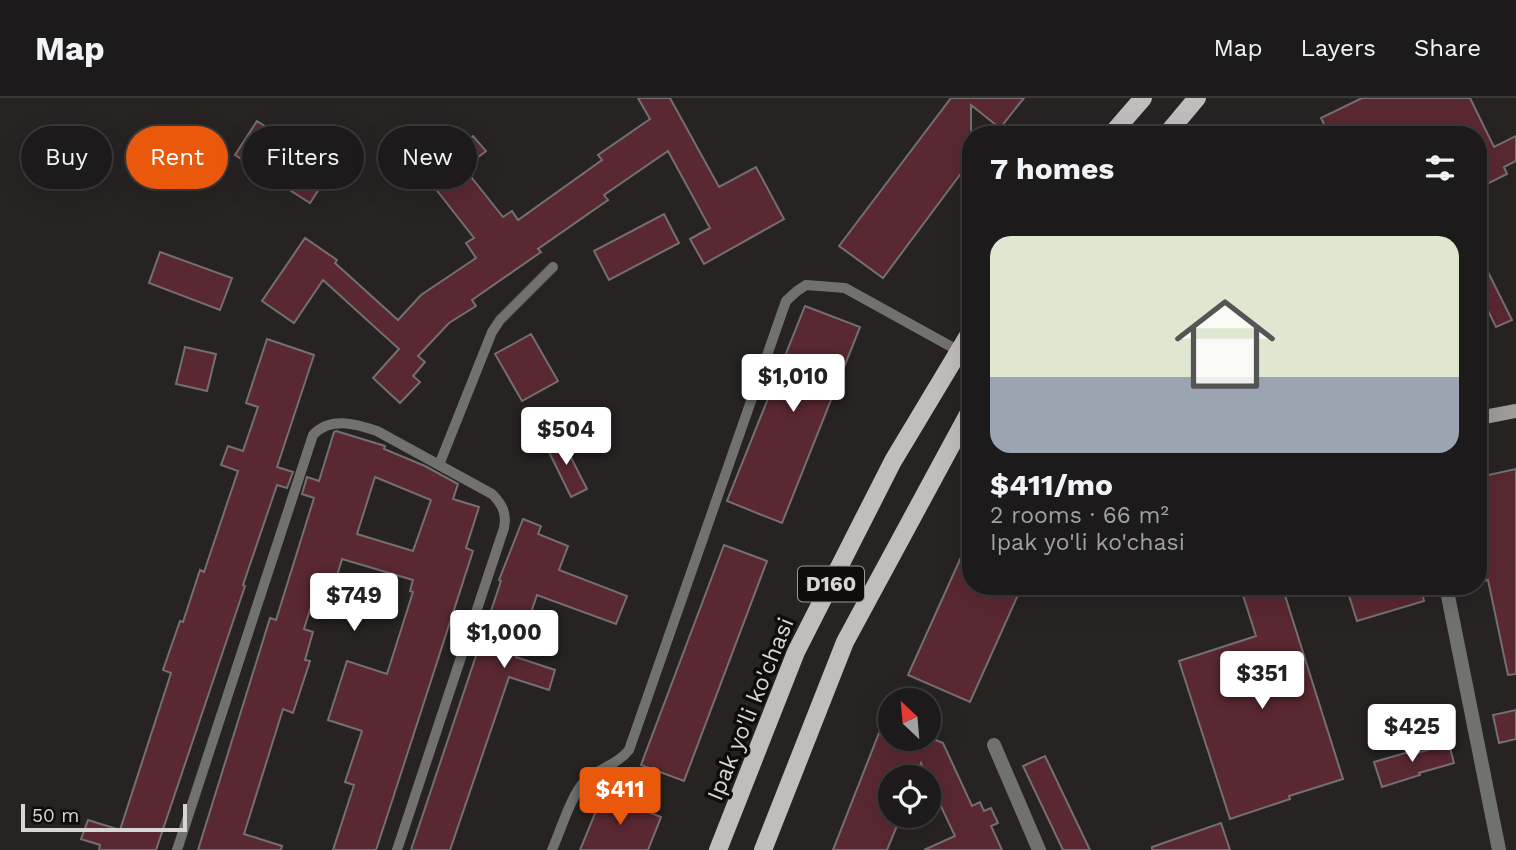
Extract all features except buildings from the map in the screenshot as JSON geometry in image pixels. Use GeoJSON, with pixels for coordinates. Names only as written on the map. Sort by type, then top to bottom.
{"type":"FeatureCollection","features":[{"type":"Feature","properties":{"kind":"main road"},"geometry":{"type":"LineString","coordinates":[[1119,126],[1143,98]]}},
{"type":"Feature","properties":{"kind":"main road"},"geometry":{"type":"LineString","coordinates":[[1173,126],[1196,98]]}},
{"type":"Feature","properties":{"kind":"main road","name":"Ipak yo'li ko'chasi"},"geometry":{"type":"LineString","coordinates":[[718,850],[796,652],[893,460],[962,358]]}},
{"type":"Feature","properties":{"kind":"main road"},"geometry":{"type":"LineString","coordinates":[[1487,416],[1516,411]]}},
{"type":"Feature","properties":{"kind":"main road","name":"D160"},"geometry":{"type":"LineString","coordinates":[[763,850],[845,642],[962,426]]}},
{"type":"Feature","properties":{"kind":"street"},"geometry":{"type":"LineString","coordinates":[[1448,595],[1499,850]]}},
{"type":"Feature","properties":{"kind":"street"},"geometry":{"type":"LineString","coordinates":[[994,745],[1039,850]]}},
{"type":"Feature","properties":{"kind":"lane"},"geometry":{"type":"LineString","coordinates":[[439,465],[492,332],[500,320],[552,267]]}},
{"type":"Feature","properties":{"kind":"lane"},"geometry":{"type":"LineString","coordinates":[[552,850],[579,788],[595,774],[623,758],[629,750],[786,301],[806,285],[845,288],[962,352]]}},
{"type":"Feature","properties":{"kind":"lane"},"geometry":{"type":"LineString","coordinates":[[177,850],[313,435],[328,424],[342,423],[377,431],[492,494],[504,509],[506,519],[397,850]]}}]}
